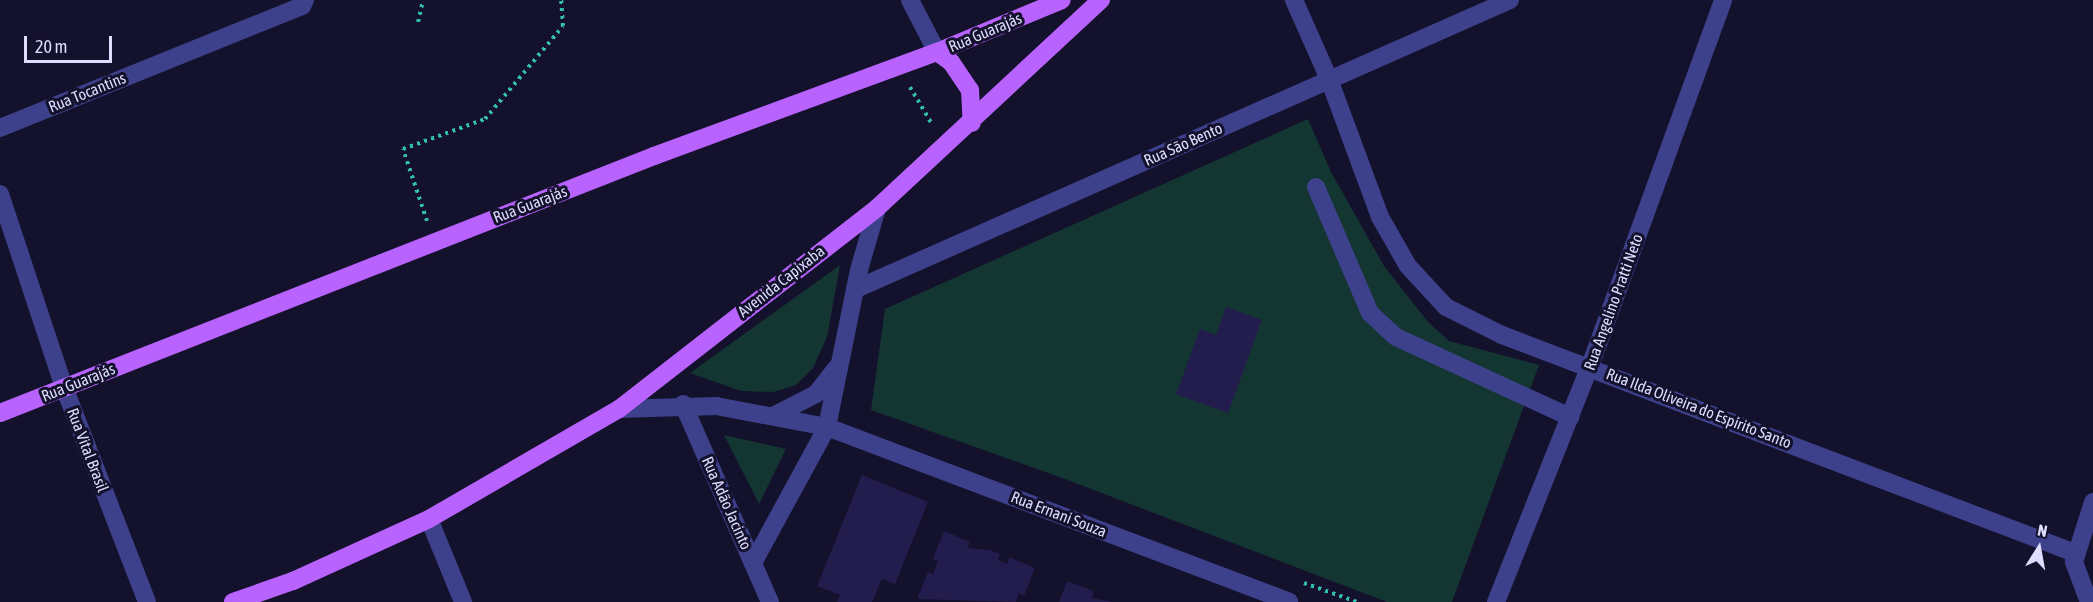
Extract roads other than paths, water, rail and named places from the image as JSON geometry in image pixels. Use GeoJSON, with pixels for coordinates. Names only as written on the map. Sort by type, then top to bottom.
{"type":"FeatureCollection","features":[{"type":"Feature","properties":{"kind":"main road","name":"Rua Guarajás"},"geometry":{"type":"LineString","coordinates":[[0,413],[654,156],[937,52],[1062,0]]}},
{"type":"Feature","properties":{"kind":"main road","name":"Avenida Capixaba"},"geometry":{"type":"LineString","coordinates":[[233,602],[292,581],[429,519],[619,409],[877,208],[972,123],[1101,0]]}},
{"type":"Feature","properties":{"kind":"main road"},"geometry":{"type":"LineString","coordinates":[[937,52],[951,62],[970,90],[972,123]]}},
{"type":"Feature","properties":{"kind":"street"},"geometry":{"type":"LineString","coordinates":[[910,0],[937,52]]}},
{"type":"Feature","properties":{"kind":"street","name":"Rua Ilda Oliveira do Espírito Santo"},"geometry":{"type":"LineString","coordinates":[[1294,0],[1329,79],[1380,217],[1408,266],[1446,308],[1502,335],[1590,366],[2075,553]]}},
{"type":"Feature","properties":{"kind":"street","name":"Rua São Bento"},"geometry":{"type":"LineString","coordinates":[[856,289],[1510,0]]}},
{"type":"Feature","properties":{"kind":"street","name":"Rua Angelino Pratti Neto"},"geometry":{"type":"LineString","coordinates":[[1496,602],[1590,366],[1723,0]]}},
{"type":"Feature","properties":{"kind":"street","name":"Rua Tocantins"},"geometry":{"type":"LineString","coordinates":[[0,128],[303,3]]}},
{"type":"Feature","properties":{"kind":"street"},"geometry":{"type":"LineString","coordinates":[[1316,187],[1370,313],[1387,329],[1396,337],[1570,417]]}},
{"type":"Feature","properties":{"kind":"street","name":"Rua Vital Brasil"},"geometry":{"type":"LineString","coordinates":[[0,194],[64,387],[147,602]]}},
{"type":"Feature","properties":{"kind":"street"},"geometry":{"type":"LineString","coordinates":[[753,563],[827,427],[856,289],[877,208]]}},
{"type":"Feature","properties":{"kind":"street"},"geometry":{"type":"LineString","coordinates":[[775,415],[816,394],[841,359]]}},
{"type":"Feature","properties":{"kind":"street","name":"Rua Ernani Souza"},"geometry":{"type":"LineString","coordinates":[[619,409],[683,404],[775,415],[827,427],[1289,602]]}},
{"type":"Feature","properties":{"kind":"street","name":"Rua Adão Jacinto"},"geometry":{"type":"LineString","coordinates":[[683,404],[770,602]]}},
{"type":"Feature","properties":{"kind":"street"},"geometry":{"type":"LineString","coordinates":[[2089,602],[2076,571],[2075,553],[2093,502]]}},
{"type":"Feature","properties":{"kind":"street"},"geometry":{"type":"LineString","coordinates":[[429,519],[463,602]]}}]}
